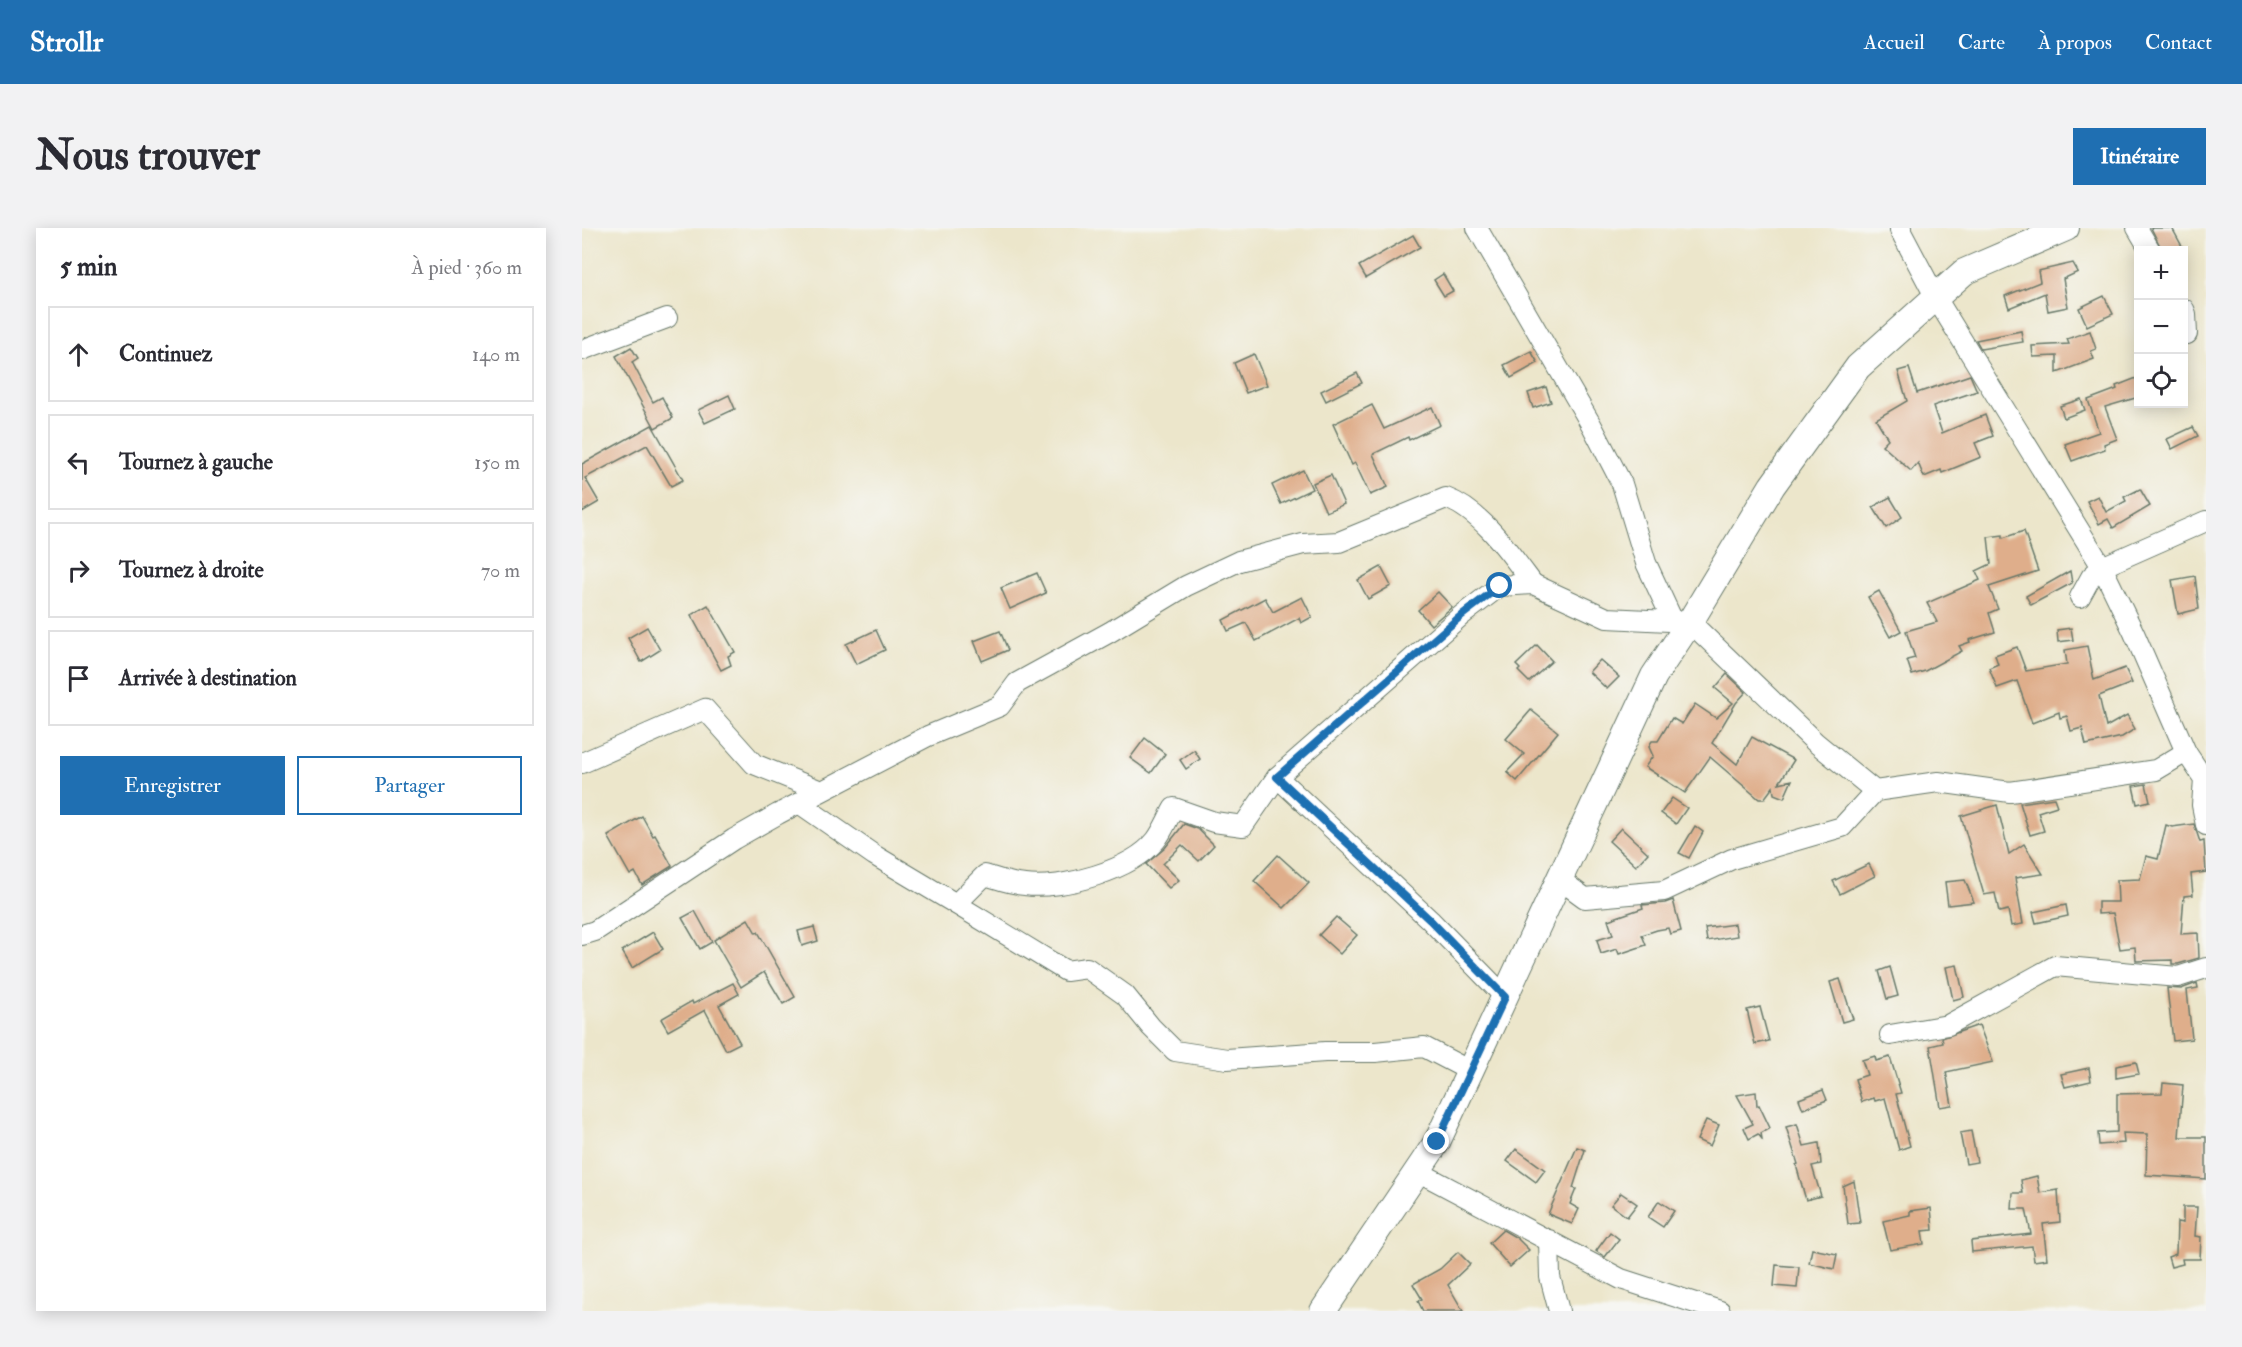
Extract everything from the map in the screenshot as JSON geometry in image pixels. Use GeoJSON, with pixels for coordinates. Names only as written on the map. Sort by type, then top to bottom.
{"type":"FeatureCollection","features":[{"type":"Feature","properties":{"kind":"main road"},"geometry":{"type":"LineString","coordinates":[[1323,1311],[1437,1142],[1681,621],[1772,486],[1858,367],[1964,272],[2066,228]]}},
{"type":"Feature","properties":{"kind":"street"},"geometry":{"type":"LineString","coordinates":[[1477,228],[1592,426],[1622,484],[1646,563],[1681,621],[1815,742],[1875,791]]}},
{"type":"Feature","properties":{"kind":"street"},"geometry":{"type":"LineString","coordinates":[[1901,228],[1936,298],[2102,567],[2134,633],[2186,752],[2204,779],[2202,806],[2206,825]]}},
{"type":"Feature","properties":{"kind":"street"},"geometry":{"type":"LineString","coordinates":[[2137,228],[2148,246]]}},
{"type":"Feature","properties":{"kind":"street"},"geometry":{"type":"LineString","coordinates":[[582,350],[667,318]]}},
{"type":"Feature","properties":{"kind":"street"},"geometry":{"type":"LineString","coordinates":[[582,935],[595,931],[727,843],[799,803],[928,735],[1000,706],[1017,683],[1110,632],[1186,586],[1239,561],[1303,544],[1339,542],[1446,498],[1458,502],[1479,520],[1507,550],[1533,584],[1607,618],[1681,621]]}},
{"type":"Feature","properties":{"kind":"street"},"geometry":{"type":"LineString","coordinates":[[2080,597],[2091,577],[2102,567],[2206,521]]}},
{"type":"Feature","properties":{"kind":"street"},"geometry":{"type":"LineString","coordinates":[[956,904],[985,875],[1024,885],[1055,885],[1121,867],[1155,841],[1174,808],[1214,822],[1243,826],[1277,777],[1462,615],[1500,586],[1533,584]]}},
{"type":"Feature","properties":{"kind":"street"},"geometry":{"type":"LineString","coordinates":[[582,764],[705,709],[754,764],[821,791]]}},
{"type":"Feature","properties":{"kind":"street"},"geometry":{"type":"LineString","coordinates":[[1559,879],[1585,898],[1664,891],[1732,859],[1842,827],[1875,791],[1938,782],[2010,792],[2156,770],[2186,752]]}},
{"type":"Feature","properties":{"kind":"street"},"geometry":{"type":"LineString","coordinates":[[1277,777],[1430,920],[1505,997]]}},
{"type":"Feature","properties":{"kind":"street"},"geometry":{"type":"LineString","coordinates":[[799,803],[874,855],[1066,971],[1086,968],[1125,995],[1151,1027],[1175,1051],[1227,1059],[1325,1052],[1376,1052],[1424,1047],[1470,1071]]}},
{"type":"Feature","properties":{"kind":"street"},"geometry":{"type":"LineString","coordinates":[[1890,1035],[1948,1025],[2055,966],[2178,977],[2206,968]]}},
{"type":"Feature","properties":{"kind":"street"},"geometry":{"type":"LineString","coordinates":[[1418,1171],[1621,1280],[1720,1311]]}},
{"type":"Feature","properties":{"kind":"street"},"geometry":{"type":"LineString","coordinates":[[1549,1240],[1550,1277],[1559,1311]]}},
{"type":"Feature","properties":{"kind":"building"},"geometry":{"type":"Polygon","coordinates":[[[2151,228],[2172,228],[2182,246],[2160,246],[2151,228]]]}},
{"type":"Feature","properties":{"kind":"building"},"geometry":{"type":"Polygon","coordinates":[[[1413,235],[1420,247],[1366,278],[1359,266],[1413,235]]]}},
{"type":"Feature","properties":{"kind":"building"},"geometry":{"type":"Polygon","coordinates":[[[2073,263],[2078,272],[2063,279],[2068,307],[2048,311],[2045,293],[2009,308],[2005,296],[2040,282],[2038,271],[2073,263]]]}},
{"type":"Feature","properties":{"kind":"building"},"geometry":{"type":"Polygon","coordinates":[[[1443,274],[1453,291],[1444,296],[1434,280],[1443,274]]]}},
{"type":"Feature","properties":{"kind":"building"},"geometry":{"type":"Polygon","coordinates":[[[2104,296],[2113,314],[2087,326],[2079,308],[2104,296]]]}},
{"type":"Feature","properties":{"kind":"building"},"geometry":{"type":"Polygon","coordinates":[[[2021,331],[2023,342],[1981,349],[1976,340],[2021,331]]]}},
{"type":"Feature","properties":{"kind":"building"},"geometry":{"type":"Polygon","coordinates":[[[2090,331],[2096,349],[2091,351],[2094,359],[2057,373],[2057,356],[2033,357],[2032,346],[2069,344],[2067,339],[2090,331]]]}},
{"type":"Feature","properties":{"kind":"building"},"geometry":{"type":"Polygon","coordinates":[[[631,347],[638,358],[632,362],[653,402],[662,397],[673,418],[655,428],[616,356],[631,347]]]}},
{"type":"Feature","properties":{"kind":"building"},"geometry":{"type":"Polygon","coordinates":[[[1531,351],[1538,363],[1511,378],[1504,365],[1531,351]]]}},
{"type":"Feature","properties":{"kind":"building"},"geometry":{"type":"Polygon","coordinates":[[[1254,354],[1267,385],[1246,393],[1234,363],[1254,354]]]}},
{"type":"Feature","properties":{"kind":"building"},"geometry":{"type":"Polygon","coordinates":[[[1909,368],[1917,393],[1970,375],[1977,391],[1933,406],[1942,433],[1985,415],[1993,436],[1975,443],[1981,457],[1942,473],[1941,470],[1924,477],[1918,463],[1911,471],[1882,445],[1888,439],[1876,419],[1907,401],[1898,371],[1909,368]]]}},
{"type":"Feature","properties":{"kind":"building"},"geometry":{"type":"Polygon","coordinates":[[[1357,373],[1362,383],[1326,401],[1321,391],[1357,373]]]}},
{"type":"Feature","properties":{"kind":"building"},"geometry":{"type":"Polygon","coordinates":[[[2134,379],[2134,398],[2105,407],[2117,439],[2104,444],[2105,449],[2072,461],[2065,444],[2099,432],[2088,400],[2117,389],[2116,386],[2134,379]]]}},
{"type":"Feature","properties":{"kind":"building"},"geometry":{"type":"Polygon","coordinates":[[[1546,387],[1551,402],[1533,408],[1528,393],[1546,387]]]}},
{"type":"Feature","properties":{"kind":"building"},"geometry":{"type":"Polygon","coordinates":[[[729,395],[735,409],[705,423],[698,410],[729,395]]]}},
{"type":"Feature","properties":{"kind":"building"},"geometry":{"type":"Polygon","coordinates":[[[2081,399],[2085,410],[2064,418],[2060,406],[2081,399]]]}},
{"type":"Feature","properties":{"kind":"building"},"geometry":{"type":"Polygon","coordinates":[[[1372,405],[1384,429],[1432,407],[1440,425],[1373,454],[1388,487],[1370,495],[1355,463],[1352,465],[1333,424],[1372,405]]]}},
{"type":"Feature","properties":{"kind":"building"},"geometry":{"type":"Polygon","coordinates":[[[652,425],[683,480],[671,486],[647,445],[585,478],[599,502],[582,512],[582,464],[652,425]]]}},
{"type":"Feature","properties":{"kind":"building"},"geometry":{"type":"Polygon","coordinates":[[[2193,427],[2198,436],[2172,449],[2167,439],[2193,427]]]}},
{"type":"Feature","properties":{"kind":"building"},"geometry":{"type":"Polygon","coordinates":[[[1303,470],[1312,489],[1281,504],[1272,485],[1303,470]]]}},
{"type":"Feature","properties":{"kind":"building"},"geometry":{"type":"Polygon","coordinates":[[[1331,475],[1344,504],[1326,512],[1313,483],[1331,475]]]}},
{"type":"Feature","properties":{"kind":"building"},"geometry":{"type":"Polygon","coordinates":[[[2140,489],[2150,506],[2113,528],[2108,519],[2099,524],[2087,501],[2098,496],[2106,512],[2126,501],[2124,497],[2140,489]]]}},
{"type":"Feature","properties":{"kind":"building"},"geometry":{"type":"Polygon","coordinates":[[[1890,497],[1902,517],[1886,528],[1873,507],[1890,497]]]}},
{"type":"Feature","properties":{"kind":"building"},"geometry":{"type":"Polygon","coordinates":[[[2024,531],[2038,571],[1989,587],[1998,609],[1989,613],[1995,632],[1969,640],[1970,642],[1959,646],[1962,651],[1925,671],[1912,675],[1907,660],[1915,658],[1906,631],[1937,622],[1927,603],[1980,580],[1976,571],[1991,564],[1988,537],[2003,535],[2003,538],[2024,531]]]}},
{"type":"Feature","properties":{"kind":"building"},"geometry":{"type":"Polygon","coordinates":[[[1381,567],[1391,586],[1368,599],[1358,580],[1381,567]]]}},
{"type":"Feature","properties":{"kind":"building"},"geometry":{"type":"Polygon","coordinates":[[[2070,571],[2072,583],[2031,605],[2026,596],[2070,571]]]}},
{"type":"Feature","properties":{"kind":"building"},"geometry":{"type":"Polygon","coordinates":[[[1037,573],[1046,593],[1010,609],[1001,588],[1037,573]]]}},
{"type":"Feature","properties":{"kind":"building"},"geometry":{"type":"Polygon","coordinates":[[[2195,576],[2199,609],[2178,614],[2172,580],[2195,576]]]}},
{"type":"Feature","properties":{"kind":"building"},"geometry":{"type":"Polygon","coordinates":[[[1879,591],[1901,631],[1890,637],[1868,597],[1879,591]]]}},
{"type":"Feature","properties":{"kind":"building"},"geometry":{"type":"Polygon","coordinates":[[[1438,592],[1452,607],[1431,625],[1418,610],[1438,592]]]}},
{"type":"Feature","properties":{"kind":"building"},"geometry":{"type":"Polygon","coordinates":[[[1302,597],[1312,617],[1301,623],[1299,618],[1256,641],[1246,623],[1228,631],[1223,620],[1265,598],[1273,612],[1302,597]]]}},
{"type":"Feature","properties":{"kind":"building"},"geometry":{"type":"Polygon","coordinates":[[[708,605],[735,652],[728,656],[731,665],[721,670],[691,615],[708,605]]]}},
{"type":"Feature","properties":{"kind":"building"},"geometry":{"type":"Polygon","coordinates":[[[647,627],[660,650],[641,662],[628,638],[647,627]]]}},
{"type":"Feature","properties":{"kind":"building"},"geometry":{"type":"Polygon","coordinates":[[[2071,628],[2073,640],[2058,642],[2057,630],[2071,628]]]}},
{"type":"Feature","properties":{"kind":"building"},"geometry":{"type":"Polygon","coordinates":[[[876,630],[885,650],[856,664],[846,644],[876,630]]]}},
{"type":"Feature","properties":{"kind":"building"},"geometry":{"type":"Polygon","coordinates":[[[1000,631],[1008,650],[982,661],[974,641],[1000,631]]]}},
{"type":"Feature","properties":{"kind":"building"},"geometry":{"type":"Polygon","coordinates":[[[1537,645],[1552,661],[1529,682],[1518,671],[1520,669],[1516,665],[1537,645]]]}},
{"type":"Feature","properties":{"kind":"building"},"geometry":{"type":"Polygon","coordinates":[[[2087,646],[2094,680],[2125,668],[2132,683],[2099,696],[2106,727],[2127,715],[2135,729],[2122,737],[2086,745],[2082,728],[2071,731],[2067,716],[2060,718],[2059,712],[2032,723],[2017,681],[1997,688],[1989,668],[1998,664],[1995,655],[2017,647],[2026,671],[2067,664],[2065,650],[2087,646]]]}},
{"type":"Feature","properties":{"kind":"building"},"geometry":{"type":"Polygon","coordinates":[[[1600,660],[1619,677],[1607,689],[1589,672],[1600,660]]]}},
{"type":"Feature","properties":{"kind":"building"},"geometry":{"type":"Polygon","coordinates":[[[1727,674],[1746,692],[1736,703],[1712,743],[1737,764],[1752,737],[1794,760],[1779,783],[1792,780],[1784,798],[1774,794],[1773,787],[1764,799],[1759,799],[1710,757],[1685,793],[1645,767],[1653,756],[1650,744],[1652,741],[1658,741],[1672,718],[1682,724],[1695,704],[1716,718],[1733,703],[1715,688],[1727,674]]]}},
{"type":"Feature","properties":{"kind":"building"},"geometry":{"type":"Polygon","coordinates":[[[1531,710],[1558,732],[1517,781],[1507,772],[1524,754],[1506,739],[1531,710]]]}},
{"type":"Feature","properties":{"kind":"building"},"geometry":{"type":"Polygon","coordinates":[[[1145,738],[1165,754],[1151,773],[1130,758],[1145,738]]]}},
{"type":"Feature","properties":{"kind":"building"},"geometry":{"type":"Polygon","coordinates":[[[1194,750],[1200,759],[1186,769],[1180,760],[1194,750]]]}},
{"type":"Feature","properties":{"kind":"building"},"geometry":{"type":"Polygon","coordinates":[[[2146,784],[2150,801],[2137,804],[2133,786],[2146,784]]]}},
{"type":"Feature","properties":{"kind":"building"},"geometry":{"type":"Polygon","coordinates":[[[1672,798],[1687,808],[1676,824],[1661,813],[1672,798]]]}},
{"type":"Feature","properties":{"kind":"building"},"geometry":{"type":"Polygon","coordinates":[[[2054,798],[2057,806],[2038,812],[2044,831],[2030,835],[2020,803],[2054,798]]]}},
{"type":"Feature","properties":{"kind":"building"},"geometry":{"type":"Polygon","coordinates":[[[1997,805],[2009,854],[2024,844],[2043,874],[2015,878],[2023,924],[2011,926],[2008,910],[1999,912],[1995,893],[1984,895],[1961,816],[1997,805]]]}},
{"type":"Feature","properties":{"kind":"building"},"geometry":{"type":"Polygon","coordinates":[[[642,816],[672,866],[642,885],[635,872],[630,875],[608,836],[642,816]]]}},
{"type":"Feature","properties":{"kind":"building"},"geometry":{"type":"Polygon","coordinates":[[[1184,824],[1198,829],[1214,845],[1199,861],[1182,845],[1163,864],[1179,880],[1169,888],[1146,864],[1165,848],[1184,824]]]}},
{"type":"Feature","properties":{"kind":"building"},"geometry":{"type":"Polygon","coordinates":[[[2194,824],[2200,842],[2204,841],[2206,872],[2191,874],[2193,895],[2184,896],[2181,934],[2198,933],[2199,958],[2178,964],[2172,964],[2172,960],[2136,961],[2135,947],[2120,949],[2113,913],[2098,914],[2098,902],[2118,902],[2117,880],[2140,879],[2146,856],[2158,859],[2166,825],[2172,827],[2194,824]]]}},
{"type":"Feature","properties":{"kind":"building"},"geometry":{"type":"Polygon","coordinates":[[[1695,826],[1703,832],[1689,858],[1679,853],[1695,826]]]}},
{"type":"Feature","properties":{"kind":"building"},"geometry":{"type":"Polygon","coordinates":[[[1621,828],[1648,853],[1636,866],[1609,841],[1621,828]]]}},
{"type":"Feature","properties":{"kind":"building"},"geometry":{"type":"Polygon","coordinates":[[[1278,855],[1309,883],[1284,908],[1254,881],[1278,855]]]}},
{"type":"Feature","properties":{"kind":"building"},"geometry":{"type":"Polygon","coordinates":[[[1869,864],[1875,876],[1840,894],[1833,881],[1869,864]]]}},
{"type":"Feature","properties":{"kind":"building"},"geometry":{"type":"Polygon","coordinates":[[[1965,880],[1974,902],[1948,905],[1945,882],[1965,880]]]}},
{"type":"Feature","properties":{"kind":"building"},"geometry":{"type":"Polygon","coordinates":[[[1673,900],[1681,931],[1670,934],[1668,928],[1657,930],[1642,935],[1646,945],[1619,954],[1617,949],[1601,954],[1597,940],[1613,935],[1608,920],[1643,908],[1642,905],[1673,900]]]}},
{"type":"Feature","properties":{"kind":"building"},"geometry":{"type":"Polygon","coordinates":[[[2066,905],[2068,916],[2036,923],[2033,912],[2066,905]]]}},
{"type":"Feature","properties":{"kind":"building"},"geometry":{"type":"Polygon","coordinates":[[[695,911],[712,942],[700,949],[682,918],[695,911]]]}},
{"type":"Feature","properties":{"kind":"building"},"geometry":{"type":"Polygon","coordinates":[[[1336,917],[1357,935],[1340,954],[1319,935],[1336,917]]]}},
{"type":"Feature","properties":{"kind":"building"},"geometry":{"type":"Polygon","coordinates":[[[748,919],[756,933],[758,932],[795,997],[783,1004],[764,972],[741,987],[714,940],[748,919]]]}},
{"type":"Feature","properties":{"kind":"building"},"geometry":{"type":"Polygon","coordinates":[[[1735,924],[1737,936],[1707,941],[1705,928],[1735,924]]]}},
{"type":"Feature","properties":{"kind":"building"},"geometry":{"type":"Polygon","coordinates":[[[814,927],[818,941],[802,946],[798,931],[814,927]]]}},
{"type":"Feature","properties":{"kind":"building"},"geometry":{"type":"Polygon","coordinates":[[[653,932],[663,949],[632,968],[622,951],[653,932]]]}},
{"type":"Feature","properties":{"kind":"building"},"geometry":{"type":"Polygon","coordinates":[[[1957,965],[1964,997],[1953,1000],[1946,967],[1957,965]]]}},
{"type":"Feature","properties":{"kind":"building"},"geometry":{"type":"Polygon","coordinates":[[[1890,967],[1898,996],[1887,999],[1879,971],[1890,967]]]}},
{"type":"Feature","properties":{"kind":"building"},"geometry":{"type":"Polygon","coordinates":[[[1840,979],[1853,1019],[1842,1022],[1830,982],[1840,979]]]}},
{"type":"Feature","properties":{"kind":"building"},"geometry":{"type":"Polygon","coordinates":[[[733,983],[739,994],[719,1005],[740,1043],[726,1050],[705,1010],[668,1031],[661,1019],[692,1001],[693,1004],[733,983]]]}},
{"type":"Feature","properties":{"kind":"building"},"geometry":{"type":"Polygon","coordinates":[[[2197,983],[2198,988],[2187,990],[2192,1039],[2173,1041],[2167,988],[2181,989],[2197,983]]]}},
{"type":"Feature","properties":{"kind":"building"},"geometry":{"type":"Polygon","coordinates":[[[1760,1007],[1769,1041],[1755,1044],[1747,1010],[1760,1007]]]}},
{"type":"Feature","properties":{"kind":"building"},"geometry":{"type":"Polygon","coordinates":[[[1979,1025],[1993,1062],[1946,1072],[1952,1105],[1940,1107],[1930,1046],[1943,1043],[1942,1038],[1979,1025]]]}},
{"type":"Feature","properties":{"kind":"building"},"geometry":{"type":"Polygon","coordinates":[[[1875,1056],[1876,1061],[1890,1057],[1901,1093],[1896,1094],[1910,1146],[1899,1150],[1885,1098],[1875,1101],[1874,1098],[1862,1102],[1855,1079],[1867,1075],[1862,1060],[1875,1056]]]}},
{"type":"Feature","properties":{"kind":"building"},"geometry":{"type":"Polygon","coordinates":[[[2136,1062],[2139,1074],[2116,1078],[2116,1066],[2136,1062]]]}},
{"type":"Feature","properties":{"kind":"building"},"geometry":{"type":"Polygon","coordinates":[[[2089,1068],[2091,1081],[2065,1087],[2061,1074],[2089,1068]]]}},
{"type":"Feature","properties":{"kind":"building"},"geometry":{"type":"Polygon","coordinates":[[[2163,1083],[2183,1085],[2179,1137],[2206,1137],[2206,1179],[2146,1175],[2147,1134],[2123,1133],[2124,1143],[2099,1145],[2098,1133],[2117,1132],[2117,1094],[2162,1093],[2163,1083]]]}},
{"type":"Feature","properties":{"kind":"building"},"geometry":{"type":"Polygon","coordinates":[[[1823,1090],[1827,1100],[1803,1109],[1799,1099],[1823,1090]]]}},
{"type":"Feature","properties":{"kind":"building"},"geometry":{"type":"Polygon","coordinates":[[[1756,1092],[1757,1106],[1759,1105],[1770,1128],[1761,1133],[1762,1139],[1758,1134],[1749,1139],[1744,1128],[1753,1124],[1737,1095],[1756,1092]]]}},
{"type":"Feature","properties":{"kind":"building"},"geometry":{"type":"Polygon","coordinates":[[[1706,1120],[1719,1125],[1710,1146],[1697,1140],[1706,1120]]]}},
{"type":"Feature","properties":{"kind":"building"},"geometry":{"type":"Polygon","coordinates":[[[1797,1124],[1804,1146],[1819,1143],[1821,1164],[1812,1166],[1821,1196],[1806,1200],[1786,1127],[1797,1124]]]}},
{"type":"Feature","properties":{"kind":"building"},"geometry":{"type":"Polygon","coordinates":[[[1971,1131],[1977,1162],[1966,1164],[1960,1133],[1971,1131]]]}},
{"type":"Feature","properties":{"kind":"building"},"geometry":{"type":"Polygon","coordinates":[[[1577,1147],[1585,1150],[1570,1204],[1579,1209],[1572,1224],[1548,1214],[1577,1147]]]}},
{"type":"Feature","properties":{"kind":"building"},"geometry":{"type":"Polygon","coordinates":[[[1516,1149],[1545,1170],[1536,1182],[1507,1161],[1516,1149]]]}},
{"type":"Feature","properties":{"kind":"building"},"geometry":{"type":"Polygon","coordinates":[[[2037,1176],[2040,1193],[2058,1190],[2060,1222],[2043,1224],[2047,1259],[2034,1261],[2032,1246],[1972,1252],[1971,1241],[2031,1234],[2026,1209],[2012,1209],[2013,1193],[2023,1193],[2021,1180],[2037,1176]]]}},
{"type":"Feature","properties":{"kind":"building"},"geometry":{"type":"Polygon","coordinates":[[[1854,1181],[1860,1223],[1848,1224],[1843,1186],[1854,1181]]]}},
{"type":"Feature","properties":{"kind":"building"},"geometry":{"type":"Polygon","coordinates":[[[1621,1193],[1637,1204],[1627,1217],[1611,1205],[1621,1193]]]}},
{"type":"Feature","properties":{"kind":"building"},"geometry":{"type":"Polygon","coordinates":[[[1659,1201],[1674,1211],[1663,1227],[1648,1217],[1659,1201]]]}},
{"type":"Feature","properties":{"kind":"building"},"geometry":{"type":"Polygon","coordinates":[[[2183,1207],[2197,1207],[2195,1236],[2201,1237],[2200,1259],[2182,1259],[2183,1264],[2171,1267],[2168,1257],[2176,1254],[2177,1222],[2183,1223],[2183,1207]]]}},
{"type":"Feature","properties":{"kind":"building"},"geometry":{"type":"Polygon","coordinates":[[[1931,1208],[1933,1230],[1922,1231],[1924,1244],[1890,1250],[1883,1221],[1910,1215],[1910,1211],[1931,1208]]]}},
{"type":"Feature","properties":{"kind":"building"},"geometry":{"type":"Polygon","coordinates":[[[1503,1230],[1517,1238],[1529,1250],[1510,1267],[1489,1243],[1503,1230]]]}},
{"type":"Feature","properties":{"kind":"building"},"geometry":{"type":"Polygon","coordinates":[[[1610,1232],[1619,1239],[1605,1257],[1596,1251],[1610,1232]]]}},
{"type":"Feature","properties":{"kind":"building"},"geometry":{"type":"Polygon","coordinates":[[[1812,1249],[1837,1254],[1834,1269],[1809,1263],[1812,1249]]]}},
{"type":"Feature","properties":{"kind":"building"},"geometry":{"type":"Polygon","coordinates":[[[1458,1252],[1470,1264],[1448,1285],[1463,1311],[1423,1311],[1418,1301],[1422,1299],[1413,1284],[1440,1269],[1458,1252]]]}},
{"type":"Feature","properties":{"kind":"building"},"geometry":{"type":"Polygon","coordinates":[[[1776,1265],[1799,1267],[1797,1288],[1774,1286],[1776,1265]]]}},
{"type":"Feature","properties":{"kind":"route"},"geometry":{"type":"LineString","coordinates":[[1437,1142],[1505,997],[1430,920],[1277,777],[1462,615],[1500,586]]}}]}
